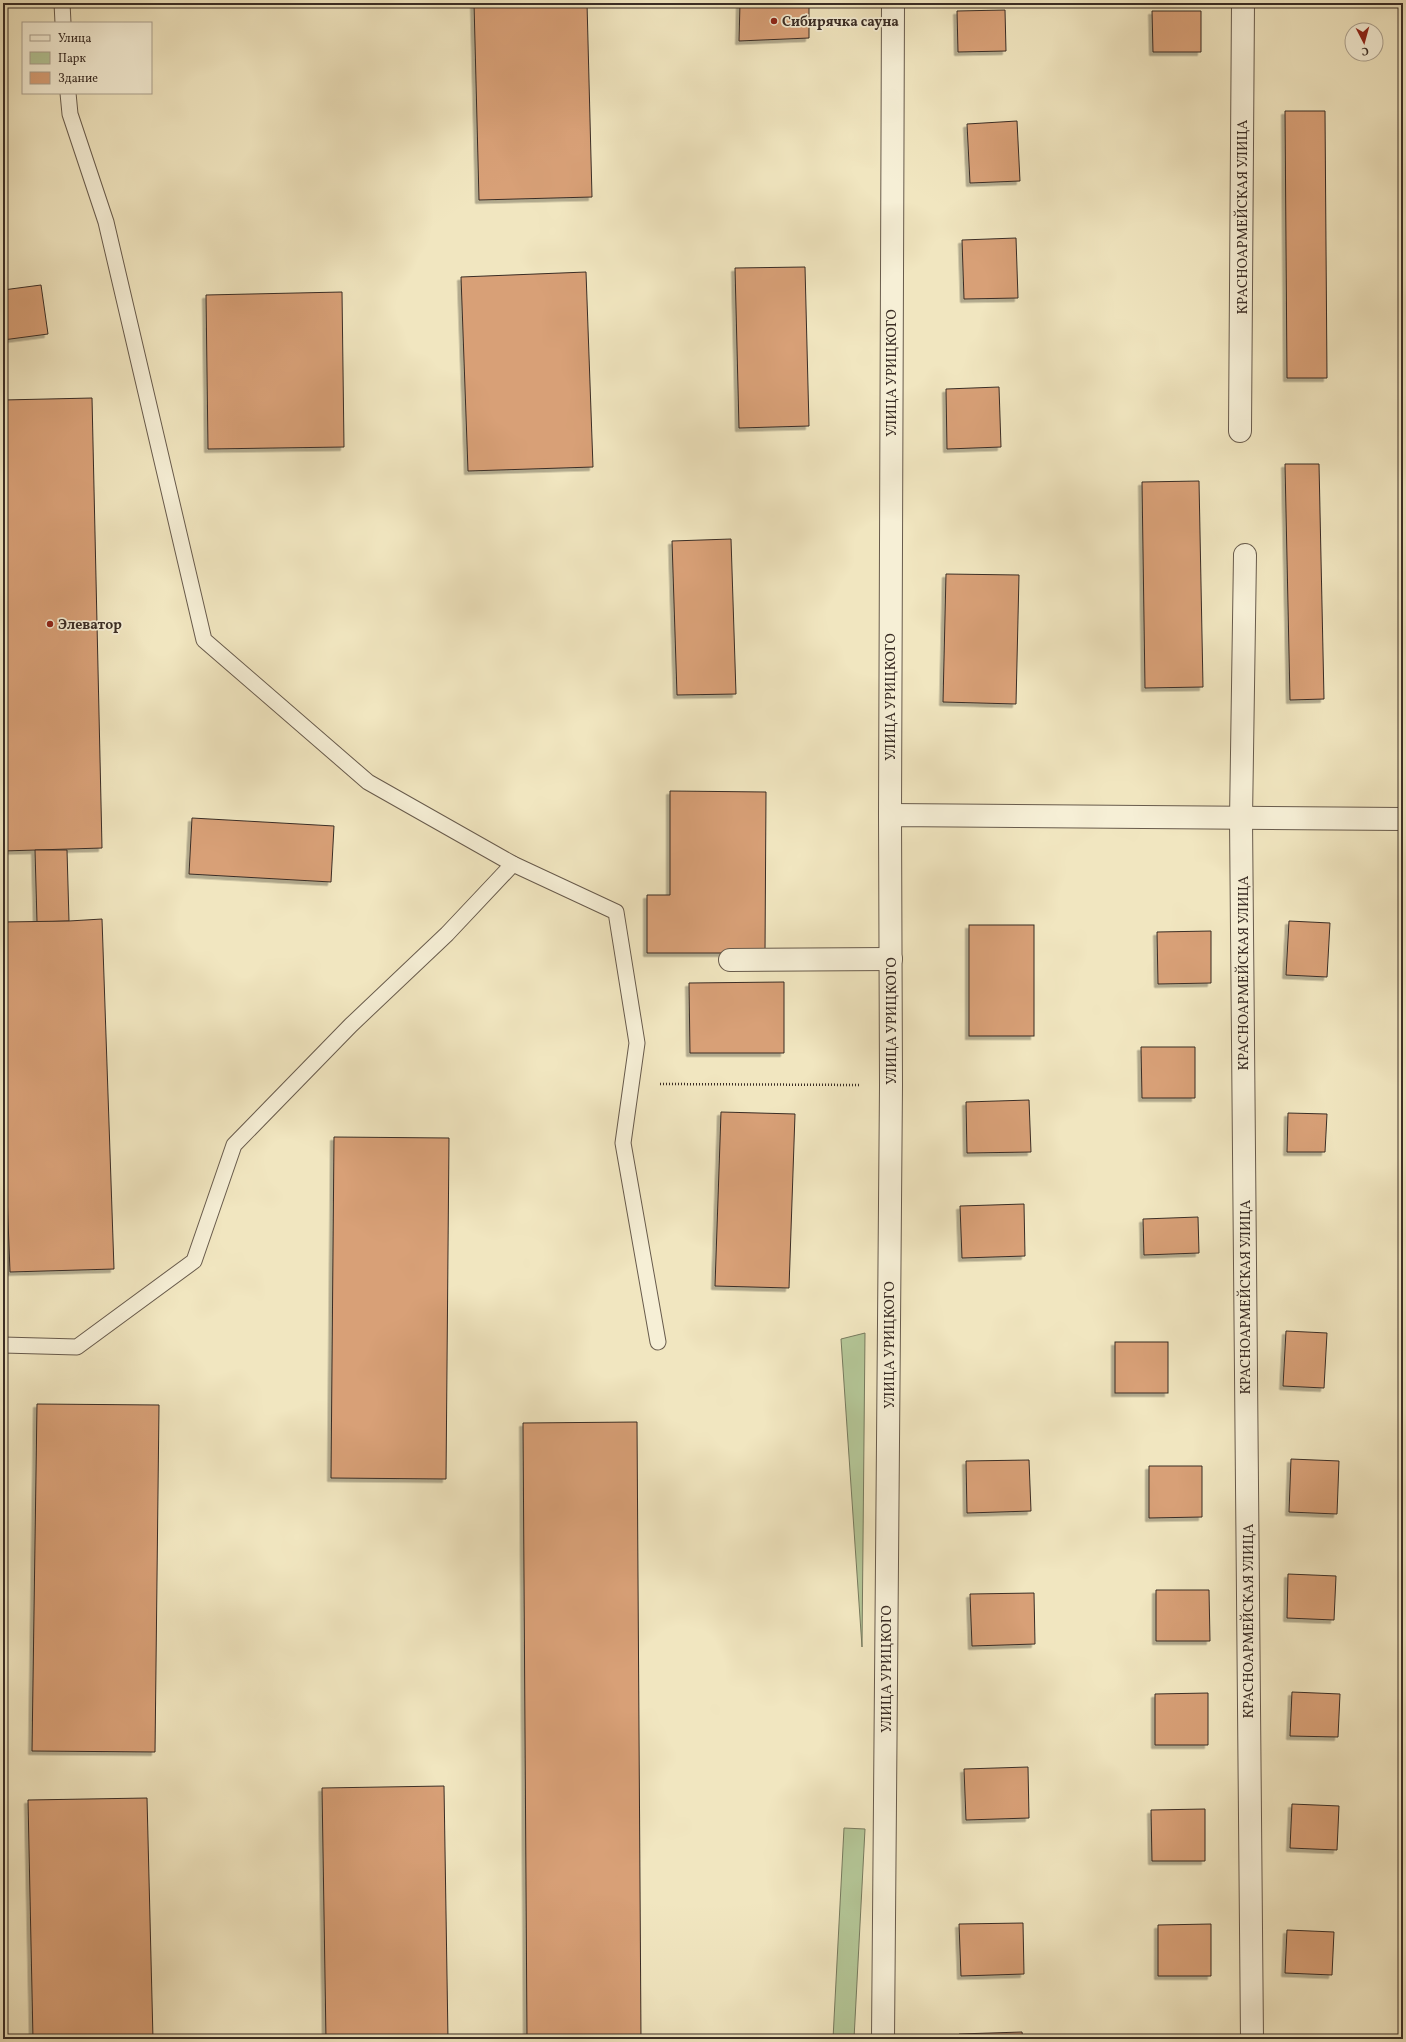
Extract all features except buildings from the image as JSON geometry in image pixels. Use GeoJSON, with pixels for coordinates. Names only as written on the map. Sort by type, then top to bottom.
{"type":"FeatureCollection","features":[{"type":"Feature","properties":{"kind":"street","name":"УЛИЦА УРИЦКОГО"},"geometry":{"type":"LineString","coordinates":[[884,2039],[891,1085],[891,175],[893,3]]}},
{"type":"Feature","properties":{"kind":"street","name":"КРАСНОАРМЕЙСКАЯ УЛИЦА"},"geometry":{"type":"LineString","coordinates":[[1240,431],[1244,3]]}},
{"type":"Feature","properties":{"kind":"street","name":"КРАСНОАРМЕЙСКАЯ УЛИЦА"},"geometry":{"type":"LineString","coordinates":[[1245,555],[1241,819],[1252,2039]]}},
{"type":"Feature","properties":{"kind":"street"},"geometry":{"type":"LineString","coordinates":[[890,815],[1241,819],[1403,819]]}},
{"type":"Feature","properties":{"kind":"street"},"geometry":{"type":"LineString","coordinates":[[730,960],[891,959]]}},
{"type":"Feature","properties":{"kind":"lane"},"geometry":{"type":"LineString","coordinates":[[62,3],[63,22]]}},
{"type":"Feature","properties":{"kind":"lane"},"geometry":{"type":"LineString","coordinates":[[68,94],[70,114],[106,222],[204,640],[368,782],[513,864],[616,912],[637,1043],[623,1143],[658,1342]]}},
{"type":"Feature","properties":{"kind":"lane"},"geometry":{"type":"LineString","coordinates":[[3,1345],[77,1347],[194,1262],[234,1145],[351,1025],[447,934],[513,864]]}},
{"type":"Feature","properties":{"kind":"path"},"geometry":{"type":"LineString","coordinates":[[631,1084],[891,1085]]}},
{"type":"Feature","properties":{"kind":"green space"},"geometry":{"type":"Polygon","coordinates":[[[865,1333],[862,1647],[841,1339],[865,1333]]]}},
{"type":"Feature","properties":{"kind":"green space"},"geometry":{"type":"Polygon","coordinates":[[[844,1828],[865,1829],[854,2039],[833,2039],[844,1828]]]}},
{"type":"Feature","properties":{"kind":"place","name":"Сибирячка сауна"},"geometry":{"type":"Point","coordinates":[774,21]}},
{"type":"Feature","properties":{"kind":"place","name":"Элеватор"},"geometry":{"type":"Point","coordinates":[50,624]}}]}
